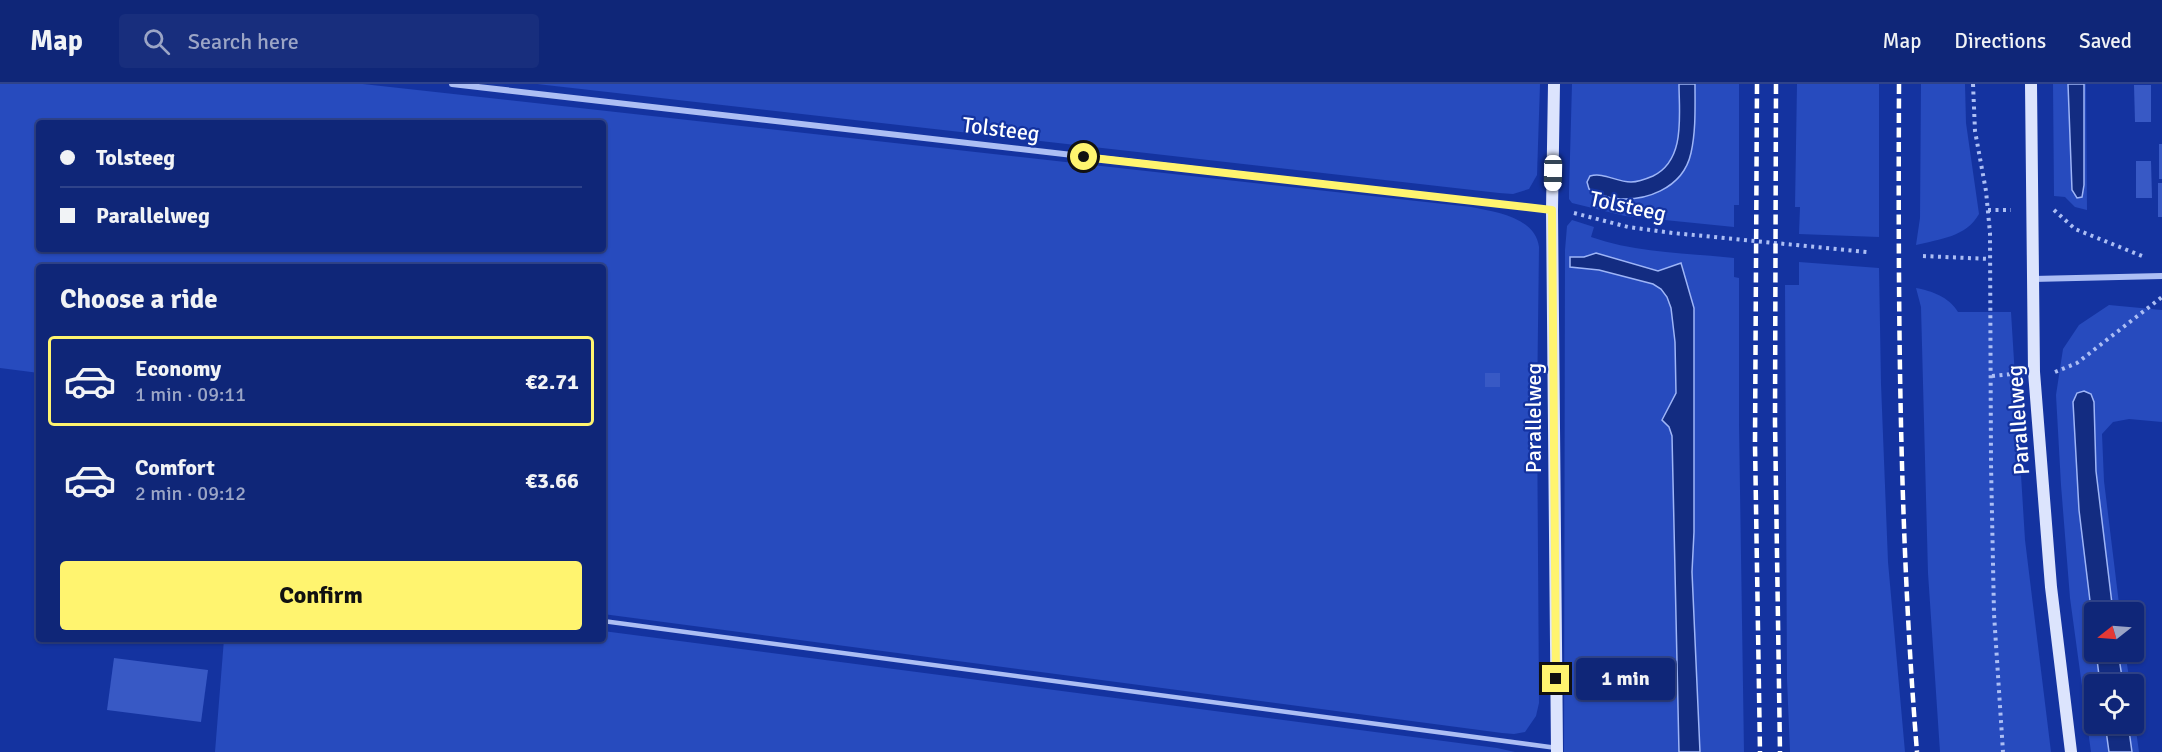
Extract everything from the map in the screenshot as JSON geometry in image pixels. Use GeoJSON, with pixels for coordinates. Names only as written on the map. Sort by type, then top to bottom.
{"type":"FeatureCollection","features":[{"type":"Feature","properties":{"kind":"main road","name":"Parallelweg"},"geometry":{"type":"LineString","coordinates":[[1554,84],[1552,210],[1557,750]]}},
{"type":"Feature","properties":{"kind":"main road","name":"Parallelweg"},"geometry":{"type":"LineString","coordinates":[[2031,84],[2034,372],[2051,587],[2071,752]]}},
{"type":"Feature","properties":{"kind":"street","name":"Tolsteeg"},"geometry":{"type":"LineString","coordinates":[[452,84],[1552,210]]}},
{"type":"Feature","properties":{"kind":"street"},"geometry":{"type":"LineString","coordinates":[[2033,279],[2162,276]]}},
{"type":"Feature","properties":{"kind":"lane"},"geometry":{"type":"LineString","coordinates":[[606,621],[1557,750]]}},
{"type":"Feature","properties":{"kind":"path","name":"Parallelweg"},"geometry":{"type":"LineString","coordinates":[[1973,84],[1975,131],[1988,210],[1994,614],[2003,752]]}},
{"type":"Feature","properties":{"kind":"path","name":"Tolsteeg"},"geometry":{"type":"LineString","coordinates":[[1552,210],[1580,214],[1628,227],[1673,233],[1867,252]]}},
{"type":"Feature","properties":{"kind":"path"},"geometry":{"type":"LineString","coordinates":[[1988,210],[2056,210],[2075,229],[2152,260]]}},
{"type":"Feature","properties":{"kind":"path"},"geometry":{"type":"LineString","coordinates":[[1923,256],[1990,259]]}},
{"type":"Feature","properties":{"kind":"path"},"geometry":{"type":"LineString","coordinates":[[1992,376],[2056,372],[2077,363],[2162,297]]}},
{"type":"Feature","properties":{"kind":"shaded area"},"geometry":{"type":"Polygon","coordinates":[[[0,84],[363,84],[1492,211],[1522,222],[1536,237],[1539,247],[1537,406],[1539,703],[1536,716],[1525,732],[1502,733],[606,614],[606,264],[36,264],[36,373],[0,368],[0,84]]]}},
{"type":"Feature","properties":{"kind":"shaded area"},"geometry":{"type":"Polygon","coordinates":[[[537,84],[1540,84],[1537,175],[1529,189],[1513,194],[1499,193],[537,84]]]}},
{"type":"Feature","properties":{"kind":"shaded area"},"geometry":{"type":"Polygon","coordinates":[[[1572,84],[1739,84],[1739,205],[1734,205],[1734,227],[1625,216],[1572,203],[1569,199],[1569,192],[1572,84]]]}},
{"type":"Feature","properties":{"kind":"shaded area"},"geometry":{"type":"Polygon","coordinates":[[[1679,84],[1695,84],[1693,145],[1687,165],[1680,176],[1660,191],[1636,198],[1611,198],[1589,189],[1587,182],[1590,176],[1600,175],[1634,182],[1653,176],[1664,169],[1676,148],[1679,123],[1679,84]]]}},
{"type":"Feature","properties":{"kind":"shaded area"},"geometry":{"type":"Polygon","coordinates":[[[1797,84],[1879,84],[1879,237],[1799,234],[1800,207],[1795,207],[1797,84]]]}},
{"type":"Feature","properties":{"kind":"shaded area"},"geometry":{"type":"Polygon","coordinates":[[[1921,84],[1965,84],[1966,123],[1979,214],[1967,228],[1952,236],[1916,245],[1920,218],[1921,84]]]}},
{"type":"Feature","properties":{"kind":"shaded area"},"geometry":{"type":"Polygon","coordinates":[[[2053,84],[2068,84],[2072,190],[2073,194],[2082,197],[2084,84],[2086,84],[2087,210],[2075,207],[2065,197],[2054,196],[2053,84]]]}},
{"type":"Feature","properties":{"kind":"shaded area"},"geometry":{"type":"Polygon","coordinates":[[[2068,84],[2084,84],[2084,185],[2082,197],[2077,198],[2072,190],[2068,84]]]}},
{"type":"Feature","properties":{"kind":"shaded area"},"geometry":{"type":"Polygon","coordinates":[[[1572,220],[1594,227],[1591,237],[1608,242],[1661,252],[1734,258],[1734,277],[1739,278],[1744,752],[1564,752],[1565,250],[1567,226],[1572,220]]]}},
{"type":"Feature","properties":{"kind":"shaded area"},"geometry":{"type":"Polygon","coordinates":[[[1596,253],[1658,271],[1681,263],[1694,308],[1692,572],[1700,752],[1679,752],[1672,436],[1669,427],[1662,420],[1676,393],[1675,342],[1671,308],[1661,289],[1653,284],[1599,270],[1570,267],[1570,257],[1584,257],[1596,253]]]}},
{"type":"Feature","properties":{"kind":"shaded area"},"geometry":{"type":"Polygon","coordinates":[[[1799,262],[1879,268],[1888,562],[1905,752],[1790,752],[1787,679],[1785,285],[1799,285],[1799,262]]]}},
{"type":"Feature","properties":{"kind":"shaded area"},"geometry":{"type":"Polygon","coordinates":[[[1916,288],[1940,296],[1950,302],[1958,312],[2011,312],[2025,540],[2051,752],[1940,752],[1928,573],[1921,307],[1916,288]]]}},
{"type":"Feature","properties":{"kind":"shaded area"},"geometry":{"type":"Polygon","coordinates":[[[2109,305],[2162,310],[2162,422],[2129,419],[2113,422],[2102,434],[2104,481],[2119,602],[2084,602],[2084,662],[2127,662],[2128,674],[2084,674],[2084,701],[2070,598],[2056,395],[2063,349],[2079,325],[2109,305]]]}},
{"type":"Feature","properties":{"kind":"shaded area"},"geometry":{"type":"Polygon","coordinates":[[[2084,391],[2091,394],[2094,402],[2096,471],[2112,602],[2090,602],[2079,510],[2073,402],[2077,393],[2084,391]]]}},
{"type":"Feature","properties":{"kind":"shaded area"},"geometry":{"type":"Polygon","coordinates":[[[606,631],[1515,752],[215,752],[224,642],[606,642],[606,631]]]}},
{"type":"Feature","properties":{"kind":"shaded area"},"geometry":{"type":"Polygon","coordinates":[[[2097,662],[2120,662],[2121,674],[2099,674],[2097,662]]]}},
{"type":"Feature","properties":{"kind":"shaded area"},"geometry":{"type":"Polygon","coordinates":[[[2089,734],[2136,734],[2139,752],[2091,752],[2089,734]]]}},
{"type":"Feature","properties":{"kind":"shaded area"},"geometry":{"type":"Polygon","coordinates":[[[2107,734],[2130,734],[2132,752],[2109,752],[2107,734]]]}},
{"type":"Feature","properties":{"kind":"building"},"geometry":{"type":"Polygon","coordinates":[[[2134,85],[2151,85],[2151,122],[2135,122],[2134,85]]]}},
{"type":"Feature","properties":{"kind":"building"},"geometry":{"type":"Polygon","coordinates":[[[2159,144],[2162,144],[2162,179],[2159,179],[2159,144]]]}},
{"type":"Feature","properties":{"kind":"building"},"geometry":{"type":"Polygon","coordinates":[[[2136,161],[2151,161],[2152,198],[2136,198],[2136,161]]]}},
{"type":"Feature","properties":{"kind":"building"},"geometry":{"type":"Polygon","coordinates":[[[2158,183],[2162,183],[2162,217],[2158,217],[2158,183]]]}},
{"type":"Feature","properties":{"kind":"building"},"geometry":{"type":"Polygon","coordinates":[[[1485,373],[1500,373],[1500,387],[1485,387],[1485,373]]]}},
{"type":"Feature","properties":{"kind":"building"},"geometry":{"type":"Polygon","coordinates":[[[114,658],[208,670],[201,722],[107,710],[114,658]]]}},
{"type":"Feature","properties":{"kind":"railway"},"geometry":{"type":"LineString","coordinates":[[1757,84],[1755,444],[1760,752]]}},
{"type":"Feature","properties":{"kind":"railway"},"geometry":{"type":"LineString","coordinates":[[1776,84],[1775,422],[1780,752]]}},
{"type":"Feature","properties":{"kind":"railway"},"geometry":{"type":"LineString","coordinates":[[1899,84],[1903,502],[1917,752]]}},
{"type":"Feature","properties":{"kind":"route"},"geometry":{"type":"LineString","coordinates":[[1084,157],[1552,210],[1556,679]]}}]}
